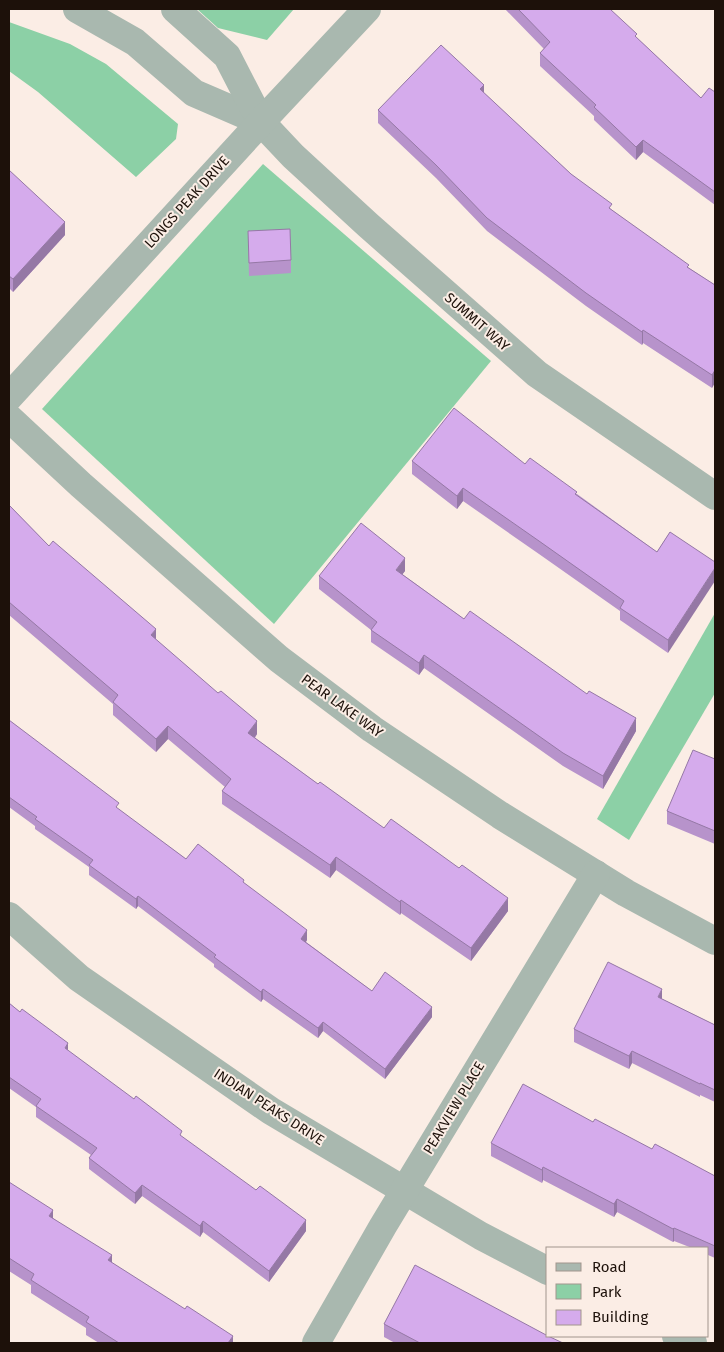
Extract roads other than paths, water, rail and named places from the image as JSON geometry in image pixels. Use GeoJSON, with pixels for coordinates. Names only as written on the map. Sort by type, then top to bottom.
{"type":"FeatureCollection","features":[{"type":"Feature","properties":{"kind":"street"},"geometry":{"type":"LineString","coordinates":[[77,9],[135,42],[194,93],[261,122]]}},
{"type":"Feature","properties":{"kind":"street"},"geometry":{"type":"LineString","coordinates":[[175,9],[226,56],[261,122]]}},
{"type":"Feature","properties":{"kind":"street","name":"LONGS PEAK DRIVE"},"geometry":{"type":"LineString","coordinates":[[9,397],[367,9]]}},
{"type":"Feature","properties":{"kind":"street","name":"SUMMIT WAY"},"geometry":{"type":"LineString","coordinates":[[261,122],[293,156],[368,225],[537,374],[715,496]]}},
{"type":"Feature","properties":{"kind":"street","name":"PEAR LAKE WAY"},"geometry":{"type":"LineString","coordinates":[[9,418],[81,485],[279,660],[372,729],[500,815],[626,893],[715,941]]}},
{"type":"Feature","properties":{"kind":"street","name":"PEAKVIEW PLACE"},"geometry":{"type":"LineString","coordinates":[[316,1343],[404,1190],[596,874]]}},
{"type":"Feature","properties":{"kind":"street","name":"INDIAN PEAKS DRIVE"},"geometry":{"type":"LineString","coordinates":[[9,916],[79,978],[271,1111],[481,1236],[546,1270]]}},
{"type":"Feature","properties":{"kind":"street"},"geometry":{"type":"LineString","coordinates":[[678,1337],[692,1343]]}}]}
